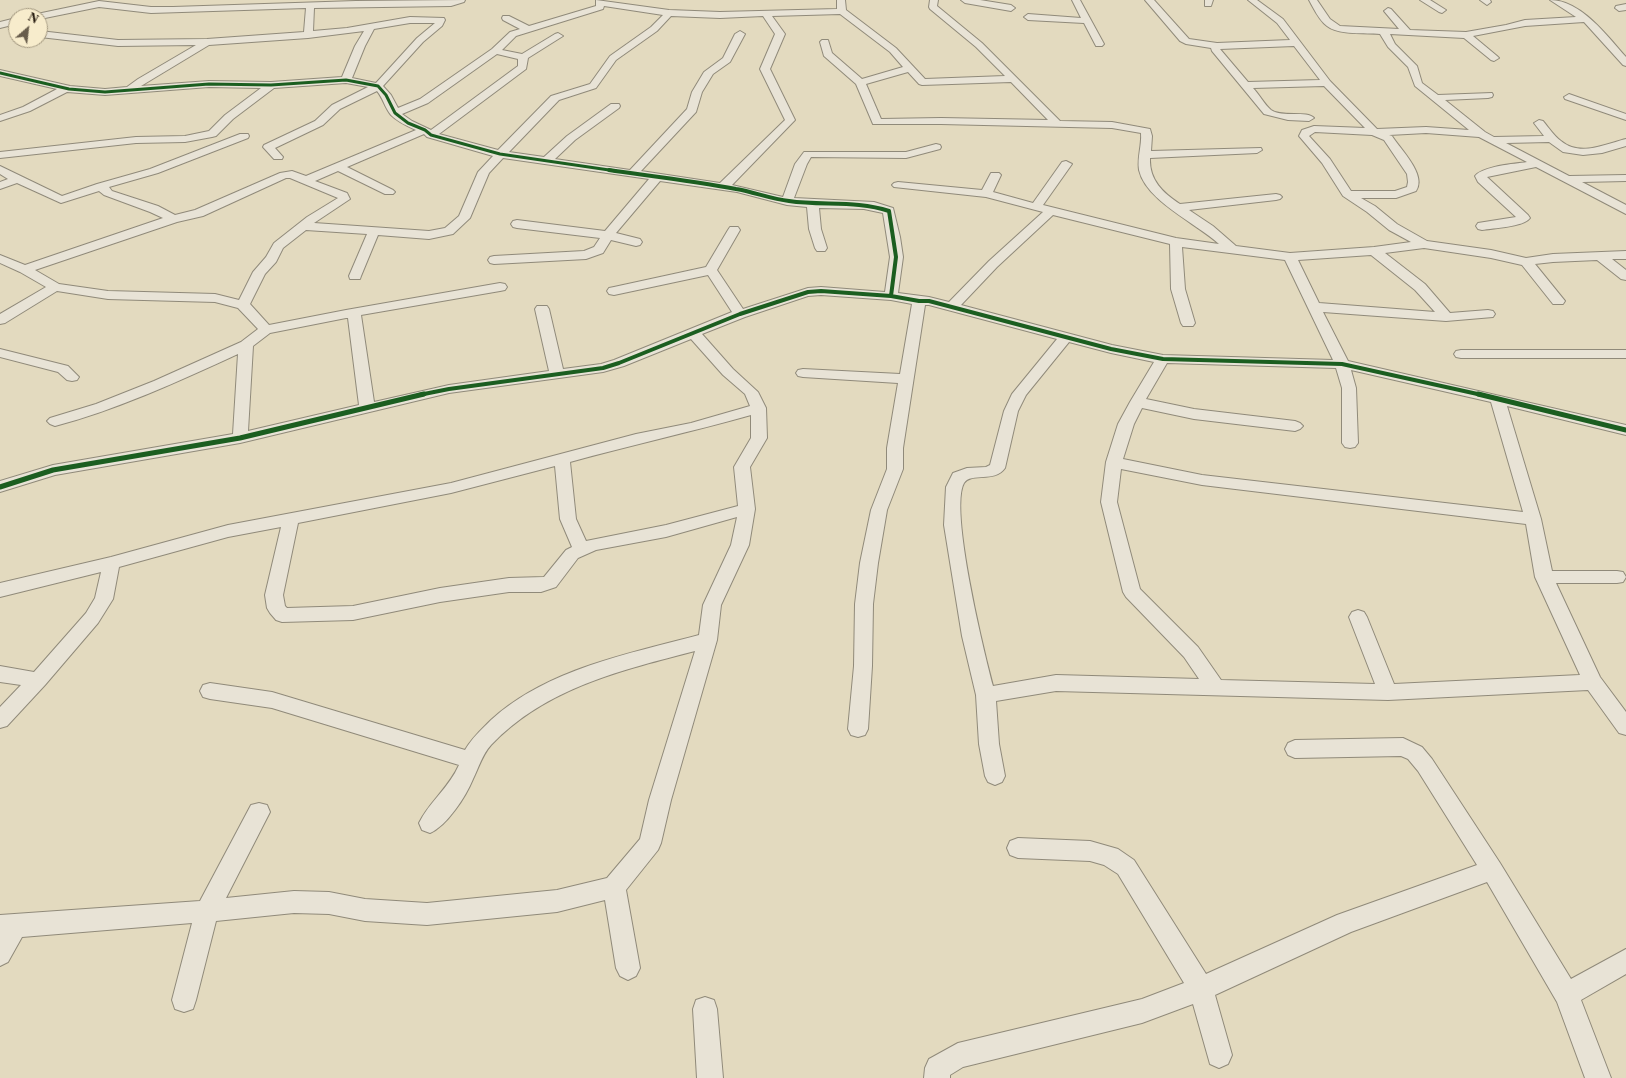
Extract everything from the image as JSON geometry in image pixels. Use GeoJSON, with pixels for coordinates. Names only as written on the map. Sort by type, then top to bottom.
{"type":"FeatureCollection","features":[{"type":"Feature","properties":{"kind":"street"},"geometry":{"type":"LineString","coordinates":[[103,5],[117,0]]}},
{"type":"Feature","properties":{"kind":"street"},"geometry":{"type":"LineString","coordinates":[[143,8],[160,0]]}},
{"type":"Feature","properties":{"kind":"street"},"geometry":{"type":"LineString","coordinates":[[48,14],[99,4],[173,10],[310,6],[355,2],[456,3],[461,0]]}},
{"type":"Feature","properties":{"kind":"street"},"geometry":{"type":"LineString","coordinates":[[841,0],[842,11]]}},
{"type":"Feature","properties":{"kind":"street"},"geometry":{"type":"LineString","coordinates":[[934,0],[933,7],[978,45],[1035,100],[1057,124]]}},
{"type":"Feature","properties":{"kind":"street"},"geometry":{"type":"LineString","coordinates":[[965,0],[1010,8]]}},
{"type":"Feature","properties":{"kind":"street"},"geometry":{"type":"LineString","coordinates":[[1076,0],[1099,44]]}},
{"type":"Feature","properties":{"kind":"street"},"geometry":{"type":"LineString","coordinates":[[1149,0],[1183,40],[1186,41],[1216,46],[1296,43]]}},
{"type":"Feature","properties":{"kind":"street"},"geometry":{"type":"LineString","coordinates":[[1252,0],[1280,21],[1327,83],[1374,132],[1388,138],[1413,174],[1414,182],[1412,189],[1396,195],[1347,194]]}},
{"type":"Feature","properties":{"kind":"street"},"geometry":{"type":"LineString","coordinates":[[1313,0],[1324,18],[1336,28],[1466,35],[1507,28],[1525,23],[1586,19]]}},
{"type":"Feature","properties":{"kind":"street"},"geometry":{"type":"LineString","coordinates":[[1424,0],[1442,10]]}},
{"type":"Feature","properties":{"kind":"street"},"geometry":{"type":"LineString","coordinates":[[1554,0],[1586,19],[1626,63]]}},
{"type":"Feature","properties":{"kind":"street"},"geometry":{"type":"LineString","coordinates":[[395,114],[424,101],[467,72],[495,51],[513,34],[600,7],[600,1],[665,10],[720,15],[842,11],[893,50],[922,82],[1012,79]]}},
{"type":"Feature","properties":{"kind":"street"},"geometry":{"type":"LineString","coordinates":[[308,35],[310,6]]}},
{"type":"Feature","properties":{"kind":"street"},"geometry":{"type":"LineString","coordinates":[[303,226],[429,235],[449,231],[464,218],[484,172],[500,154],[555,98],[593,86],[613,58],[654,29],[665,10]]}},
{"type":"Feature","properties":{"kind":"street"},"geometry":{"type":"LineString","coordinates":[[1388,11],[1406,31]]}},
{"type":"Feature","properties":{"kind":"street"},"geometry":{"type":"LineString","coordinates":[[723,187],[790,120],[765,69],[780,34],[766,14]]}},
{"type":"Feature","properties":{"kind":"street"},"geometry":{"type":"LineString","coordinates":[[1028,17],[1087,21]]}},
{"type":"Feature","properties":{"kind":"street"},"geometry":{"type":"LineString","coordinates":[[506,18],[527,29]]}},
{"type":"Feature","properties":{"kind":"street"},"geometry":{"type":"LineString","coordinates":[[48,35],[118,43],[207,42],[308,35],[370,28],[410,20],[441,20],[439,24],[420,40],[378,86],[336,107],[319,123],[268,147],[278,157]]}},
{"type":"Feature","properties":{"kind":"street"},"geometry":{"type":"LineString","coordinates":[[346,80],[360,46],[370,28]]}},
{"type":"Feature","properties":{"kind":"street"},"geometry":{"type":"LineString","coordinates":[[1383,30],[1391,45],[1412,66],[1418,84],[1481,134],[1626,210]]}},
{"type":"Feature","properties":{"kind":"street"},"geometry":{"type":"LineString","coordinates":[[632,174],[692,110],[697,92],[709,72],[727,60],[740,34]]}},
{"type":"Feature","properties":{"kind":"street"},"geometry":{"type":"LineString","coordinates":[[1466,35],[1494,58]]}},
{"type":"Feature","properties":{"kind":"street"},"geometry":{"type":"LineString","coordinates":[[495,51],[523,57],[558,36]]}},
{"type":"Feature","properties":{"kind":"street"},"geometry":{"type":"LineString","coordinates":[[130,90],[141,81],[207,42]]}},
{"type":"Feature","properties":{"kind":"street"},"geometry":{"type":"LineString","coordinates":[[825,42],[827,54],[860,83],[877,122],[941,121],[1112,124],[1146,132],[1148,142],[1144,155],[1144,170],[1148,182],[1177,208],[1205,226],[1233,250]]}},
{"type":"Feature","properties":{"kind":"street"},"geometry":{"type":"LineString","coordinates":[[1216,46],[1215,48],[1244,85],[1268,112],[1275,116],[1309,118]]}},
{"type":"Feature","properties":{"kind":"street"},"geometry":{"type":"LineString","coordinates":[[1613,49],[1626,47]]}},
{"type":"Feature","properties":{"kind":"street"},"geometry":{"type":"LineString","coordinates":[[308,182],[307,180],[311,178],[428,133],[523,67],[523,57]]}},
{"type":"Feature","properties":{"kind":"street"},"geometry":{"type":"LineString","coordinates":[[860,83],[910,68]]}},
{"type":"Feature","properties":{"kind":"street"},"geometry":{"type":"LineString","coordinates":[[0,73],[66,88],[98,92],[209,84],[271,86],[346,80],[378,86],[386,95],[395,114],[408,123],[428,133],[500,154],[737,189],[787,202],[874,206],[889,211],[896,253],[891,296]]}},
{"type":"Feature","properties":{"kind":"street"},"geometry":{"type":"LineString","coordinates":[[1244,85],[1327,83]]}},
{"type":"Feature","properties":{"kind":"street"},"geometry":{"type":"LineString","coordinates":[[0,154],[136,140],[185,139],[212,134],[229,117],[271,86]]}},
{"type":"Feature","properties":{"kind":"street"},"geometry":{"type":"LineString","coordinates":[[0,118],[21,113],[66,88]]}},
{"type":"Feature","properties":{"kind":"street"},"geometry":{"type":"LineString","coordinates":[[1436,98],[1488,95]]}},
{"type":"Feature","properties":{"kind":"street"},"geometry":{"type":"LineString","coordinates":[[1569,97],[1626,117]]}},
{"type":"Feature","properties":{"kind":"street"},"geometry":{"type":"LineString","coordinates":[[547,160],[571,138],[615,106]]}},
{"type":"Feature","properties":{"kind":"street"},"geometry":{"type":"LineString","coordinates":[[1539,123],[1559,146],[1567,150],[1580,152],[1599,150],[1626,142]]}},
{"type":"Feature","properties":{"kind":"street"},"geometry":{"type":"LineString","coordinates":[[1424,244],[1393,227],[1371,209],[1347,194],[1326,161],[1304,136],[1306,132],[1314,129],[1374,132],[1426,130],[1481,134]]}},
{"type":"Feature","properties":{"kind":"street"},"geometry":{"type":"LineString","coordinates":[[0,169],[17,179],[61,200],[101,186],[154,171],[244,136]]}},
{"type":"Feature","properties":{"kind":"street"},"geometry":{"type":"LineString","coordinates":[[1493,140],[1553,139]]}},
{"type":"Feature","properties":{"kind":"street"},"geometry":{"type":"LineString","coordinates":[[787,202],[801,164],[808,154],[906,155],[936,147]]}},
{"type":"Feature","properties":{"kind":"street"},"geometry":{"type":"LineString","coordinates":[[1144,155],[1257,150]]}},
{"type":"Feature","properties":{"kind":"street"},"geometry":{"type":"LineString","coordinates":[[1037,206],[1066,164]]}},
{"type":"Feature","properties":{"kind":"street"},"geometry":{"type":"LineString","coordinates":[[1482,226],[1521,220],[1524,218],[1482,180],[1481,176],[1485,173],[1536,164]]}},
{"type":"Feature","properties":{"kind":"street"},"geometry":{"type":"LineString","coordinates":[[338,167],[389,192]]}},
{"type":"Feature","properties":{"kind":"street"},"geometry":{"type":"LineString","coordinates":[[25,269],[198,212],[222,203],[284,175],[292,174],[342,195],[344,199],[311,220],[278,246],[272,259],[259,272],[243,306]]}},
{"type":"Feature","properties":{"kind":"street"},"geometry":{"type":"LineString","coordinates":[[986,194],[995,175]]}},
{"type":"Feature","properties":{"kind":"street"},"geometry":{"type":"LineString","coordinates":[[494,260],[586,255],[599,250],[608,235],[657,177]]}},
{"type":"Feature","properties":{"kind":"street"},"geometry":{"type":"LineString","coordinates":[[1566,179],[1626,178]]}},
{"type":"Feature","properties":{"kind":"street"},"geometry":{"type":"LineString","coordinates":[[0,186],[17,179]]}},
{"type":"Feature","properties":{"kind":"street"},"geometry":{"type":"LineString","coordinates":[[898,185],[986,194],[1176,242],[1290,258],[1374,251],[1424,244],[1491,254],[1526,262],[1553,258],[1626,255]]}},
{"type":"Feature","properties":{"kind":"street"},"geometry":{"type":"LineString","coordinates":[[101,186],[108,193],[154,209],[173,219]]}},
{"type":"Feature","properties":{"kind":"street"},"geometry":{"type":"LineString","coordinates":[[1177,208],[1276,196]]}},
{"type":"Feature","properties":{"kind":"street"},"geometry":{"type":"LineString","coordinates":[[813,204],[815,229],[821,248]]}},
{"type":"Feature","properties":{"kind":"street"},"geometry":{"type":"LineString","coordinates":[[953,306],[993,264],[1052,210]]}},
{"type":"Feature","properties":{"kind":"street"},"geometry":{"type":"LineString","coordinates":[[517,224],[608,235],[636,242]]}},
{"type":"Feature","properties":{"kind":"street"},"geometry":{"type":"LineString","coordinates":[[614,291],[711,270],[734,230]]}},
{"type":"Feature","properties":{"kind":"street"},"geometry":{"type":"LineString","coordinates":[[355,276],[374,231]]}},
{"type":"Feature","properties":{"kind":"street"},"geometry":{"type":"LineString","coordinates":[[1176,242],[1178,289],[1188,323]]}},
{"type":"Feature","properties":{"kind":"street"},"geometry":{"type":"LineString","coordinates":[[1374,251],[1420,287],[1446,317]]}},
{"type":"Feature","properties":{"kind":"street"},"geometry":{"type":"LineString","coordinates":[[1599,255],[1626,276]]}},
{"type":"Feature","properties":{"kind":"street"},"geometry":{"type":"LineString","coordinates":[[1290,258],[1342,364],[1349,388],[1350,443]]}},
{"type":"Feature","properties":{"kind":"street"},"geometry":{"type":"LineString","coordinates":[[0,259],[25,269],[55,287],[108,295],[215,298],[243,306],[254,315],[266,330]]}},
{"type":"Feature","properties":{"kind":"street"},"geometry":{"type":"LineString","coordinates":[[1526,262],[1558,301]]}},
{"type":"Feature","properties":{"kind":"street"},"geometry":{"type":"LineString","coordinates":[[711,270],[740,314]]}},
{"type":"Feature","properties":{"kind":"street"},"geometry":{"type":"LineString","coordinates":[[0,320],[55,287]]}},
{"type":"Feature","properties":{"kind":"street"},"geometry":{"type":"LineString","coordinates":[[56,421],[101,407],[159,384],[246,345],[266,330],[500,287]]}},
{"type":"Feature","properties":{"kind":"street"},"geometry":{"type":"LineString","coordinates":[[0,487],[53,470],[240,438],[449,389],[603,368],[619,364],[740,314],[793,296],[808,292],[821,291],[891,296],[919,301],[929,301],[953,306],[1111,349],[1163,359],[1342,364],[1498,399],[1626,430]]}},
{"type":"Feature","properties":{"kind":"street"},"geometry":{"type":"LineString","coordinates":[[858,729],[863,666],[864,604],[869,563],[879,510],[895,469],[895,448],[919,301]]}},
{"type":"Feature","properties":{"kind":"street"},"geometry":{"type":"LineString","coordinates":[[1315,307],[1446,317],[1488,314]]}},
{"type":"Feature","properties":{"kind":"street"},"geometry":{"type":"LineString","coordinates":[[542,309],[557,375]]}},
{"type":"Feature","properties":{"kind":"street"},"geometry":{"type":"LineString","coordinates":[[354,313],[367,408]]}},
{"type":"Feature","properties":{"kind":"street"},"geometry":{"type":"LineString","coordinates":[[0,954],[8,926],[207,912],[294,902],[328,903],[364,910],[427,914],[557,901],[614,887],[650,842],[660,800],[708,640],[712,605],[740,545],[747,509],[742,467],[759,438],[758,408],[751,392],[728,372],[693,333]]}},
{"type":"Feature","properties":{"kind":"street"},"geometry":{"type":"LineString","coordinates":[[995,776],[990,744],[986,695],[971,636],[952,525],[954,487],[959,477],[967,473],[989,472],[997,468],[1011,411],[1019,394],[1066,337]]}},
{"type":"Feature","properties":{"kind":"street"},"geometry":{"type":"LineString","coordinates":[[240,438],[246,345]]}},
{"type":"Feature","properties":{"kind":"street"},"geometry":{"type":"LineString","coordinates":[[0,353],[63,369],[72,376]]}},
{"type":"Feature","properties":{"kind":"street"},"geometry":{"type":"LineString","coordinates":[[1461,354],[1626,354]]}},
{"type":"Feature","properties":{"kind":"street"},"geometry":{"type":"LineString","coordinates":[[1163,359],[1137,402],[1126,424],[1114,462],[1109,502],[1119,538],[1124,568],[1132,592],[1191,652],[1216,688]]}},
{"type":"Feature","properties":{"kind":"street"},"geometry":{"type":"LineString","coordinates":[[803,373],[906,379]]}},
{"type":"Feature","properties":{"kind":"street"},"geometry":{"type":"LineString","coordinates":[[1498,399],[1533,519],[1544,577],[1593,682],[1626,727]]}},
{"type":"Feature","properties":{"kind":"street"},"geometry":{"type":"LineString","coordinates":[[1137,402],[1194,414],[1295,426]]}},
{"type":"Feature","properties":{"kind":"street"},"geometry":{"type":"LineString","coordinates":[[0,590],[111,564],[228,531],[451,488],[636,439],[693,427],[758,408]]}},
{"type":"Feature","properties":{"kind":"street"},"geometry":{"type":"LineString","coordinates":[[562,458],[568,518],[581,549]]}},
{"type":"Feature","properties":{"kind":"street"},"geometry":{"type":"LineString","coordinates":[[1114,462],[1202,480],[1533,519]]}},
{"type":"Feature","properties":{"kind":"street"},"geometry":{"type":"LineString","coordinates":[[291,519],[274,595],[276,608],[282,615],[353,613],[440,595],[502,586],[541,585],[550,582],[572,554],[581,549],[592,545],[666,531],[747,509]]}},
{"type":"Feature","properties":{"kind":"street"},"geometry":{"type":"LineString","coordinates":[[0,720],[38,680],[92,618],[104,600],[111,564]]}},
{"type":"Feature","properties":{"kind":"street"},"geometry":{"type":"LineString","coordinates":[[1544,577],[1617,577]]}},
{"type":"Feature","properties":{"kind":"street"},"geometry":{"type":"LineString","coordinates":[[1358,617],[1388,692]]}},
{"type":"Feature","properties":{"kind":"street"},"geometry":{"type":"LineString","coordinates":[[430,823],[463,780],[469,760],[484,740],[518,709],[554,688],[613,665],[708,640]]}},
{"type":"Feature","properties":{"kind":"street"},"geometry":{"type":"LineString","coordinates":[[0,674],[38,680]]}},
{"type":"Feature","properties":{"kind":"street"},"geometry":{"type":"LineString","coordinates":[[986,695],[1056,683],[1388,692],[1593,682]]}},
{"type":"Feature","properties":{"kind":"street"},"geometry":{"type":"LineString","coordinates":[[210,691],[272,700],[469,760]]}},
{"type":"Feature","properties":{"kind":"street"},"geometry":{"type":"LineString","coordinates":[[1296,749],[1403,747],[1415,753],[1425,765],[1492,870],[1567,995],[1598,1078]]}},
{"type":"Feature","properties":{"kind":"street"},"geometry":{"type":"LineString","coordinates":[[184,1000],[207,912],[259,812]]}},
{"type":"Feature","properties":{"kind":"street"},"geometry":{"type":"LineString","coordinates":[[1018,848],[1090,850],[1110,856],[1126,867],[1201,989],[1219,1055]]}},
{"type":"Feature","properties":{"kind":"street"},"geometry":{"type":"LineString","coordinates":[[937,1078],[938,1068],[958,1056],[1142,1012],[1201,989],[1345,923],[1492,870]]}},
{"type":"Feature","properties":{"kind":"street"},"geometry":{"type":"LineString","coordinates":[[614,887],[628,968]]}},
{"type":"Feature","properties":{"kind":"street"},"geometry":{"type":"LineString","coordinates":[[1567,995],[1626,961]]}},
{"type":"Feature","properties":{"kind":"street"},"geometry":{"type":"LineString","coordinates":[[705,1009],[710,1078]]}},
{"type":"Feature","properties":{"kind":"cycle path"},"geometry":{"type":"LineString","coordinates":[[0,73],[69,89],[105,92],[209,84],[271,85],[346,80],[378,86],[386,95],[395,113],[408,123],[425,130],[431,135],[500,154],[737,189],[787,201],[813,204],[874,206],[889,211],[894,237],[896,263],[891,296]]}},
{"type":"Feature","properties":{"kind":"cycle path"},"geometry":{"type":"LineString","coordinates":[[0,487],[53,470],[240,438],[449,389],[603,368],[619,363],[740,314],[793,296],[808,292],[821,291],[891,296],[919,301],[929,301],[1111,349],[1163,359],[1342,364],[1498,399],[1626,430]]}}]}
